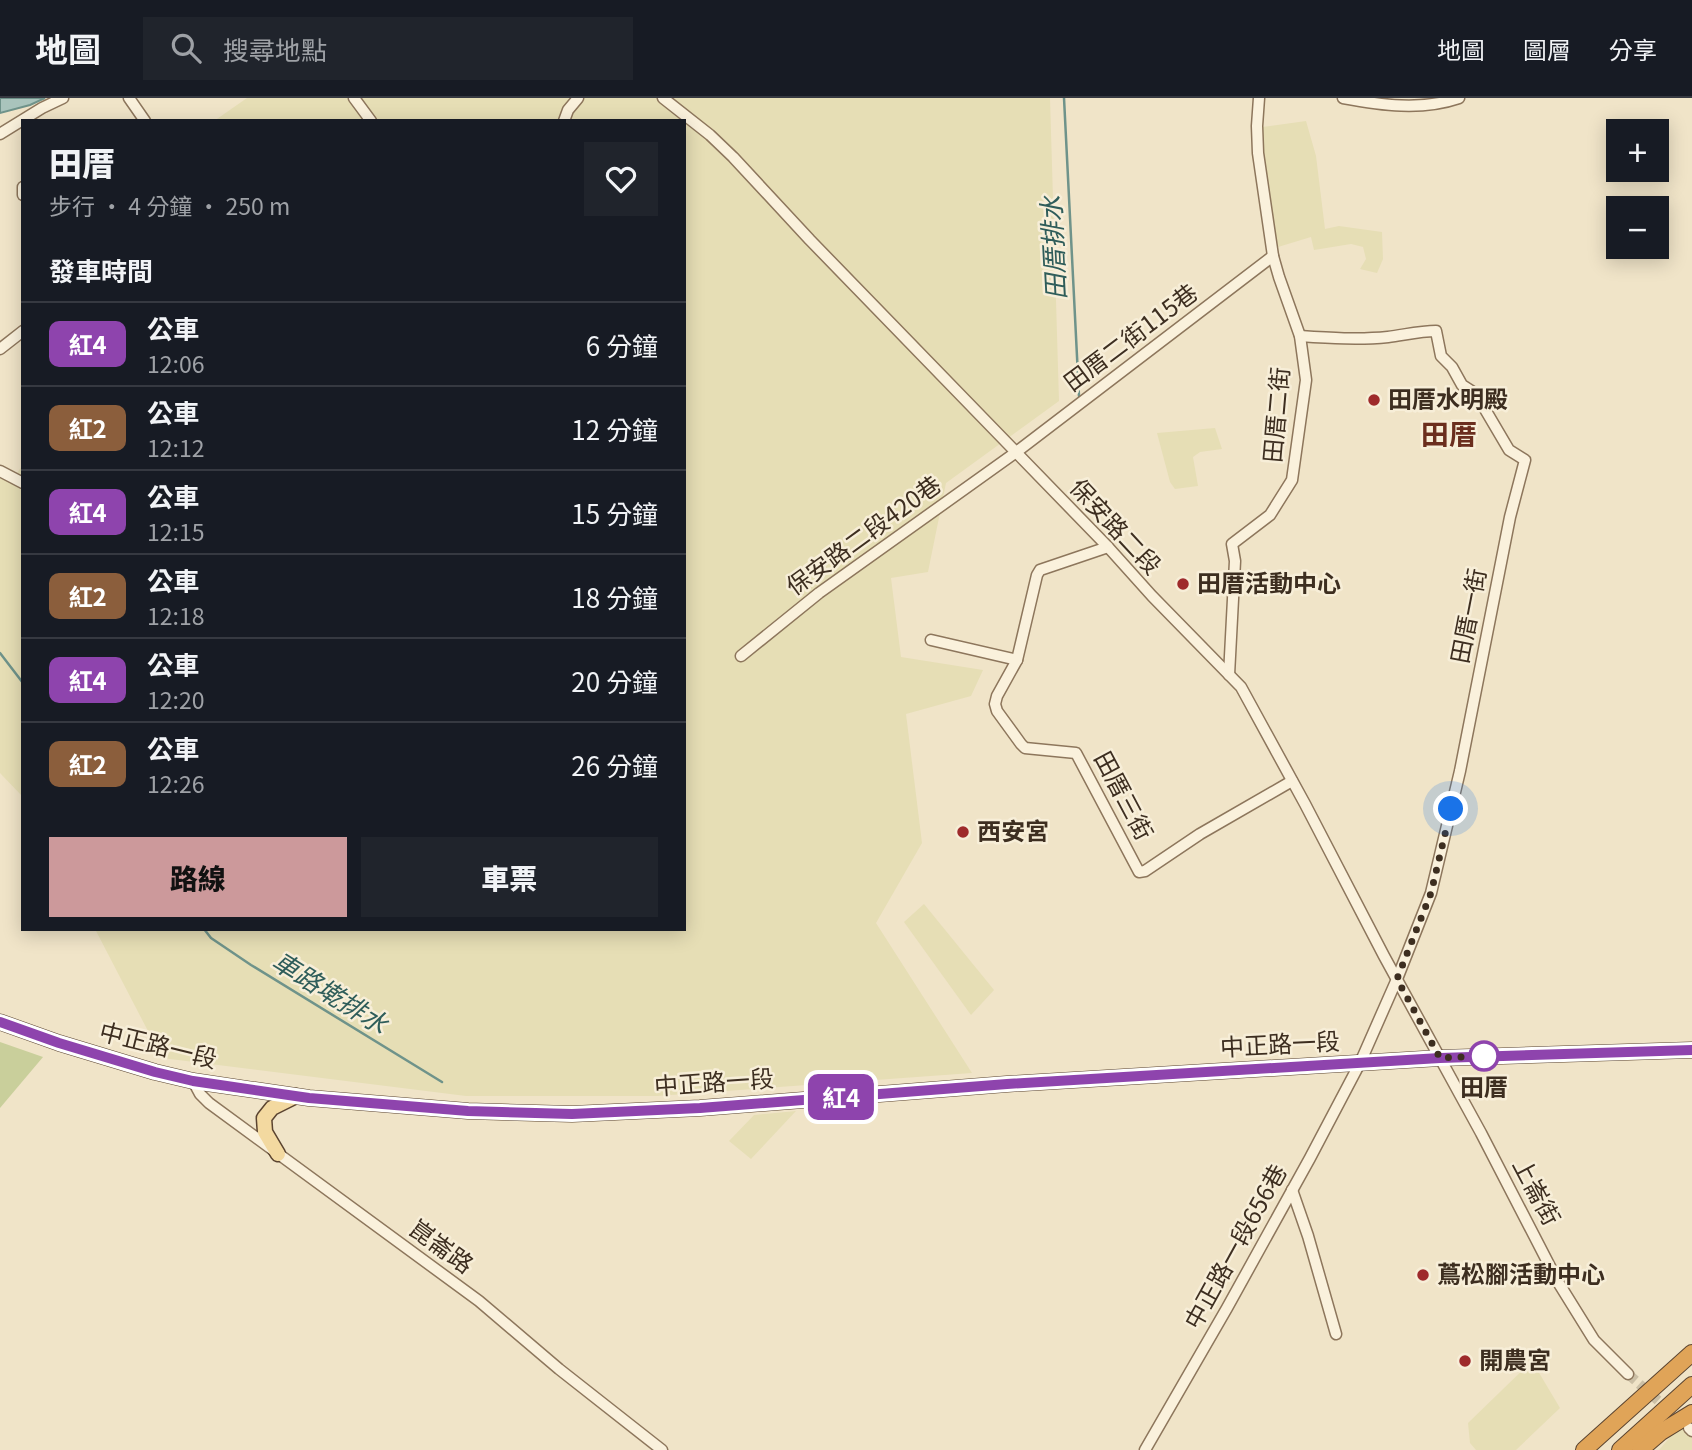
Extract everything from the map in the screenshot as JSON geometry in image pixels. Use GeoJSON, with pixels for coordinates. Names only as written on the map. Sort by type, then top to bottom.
{"type":"FeatureCollection","features":[{"type":"Feature","properties":{"kind":"highway"},"geometry":{"type":"LineString","coordinates":[[1619,1418],[1628,1399],[1692,1340]]}},
{"type":"Feature","properties":{"kind":"highway"},"geometry":{"type":"LineString","coordinates":[[1584,1450],[1692,1353]]}},
{"type":"Feature","properties":{"kind":"highway"},"geometry":{"type":"LineString","coordinates":[[1620,1450],[1692,1385]]}},
{"type":"Feature","properties":{"kind":"highway"},"geometry":{"type":"LineString","coordinates":[[1640,1450],[1661,1432],[1691,1422]]}},
{"type":"Feature","properties":{"kind":"main road","name":"中正路一段"},"geometry":{"type":"LineString","coordinates":[[0,1022],[59,1043],[193,1081],[296,1096],[468,1111],[572,1114],[700,1108],[1007,1084],[1440,1058],[1692,1050]]}},
{"type":"Feature","properties":{"kind":"main road"},"geometry":{"type":"LineString","coordinates":[[278,1154],[265,1132],[264,1118],[272,1108],[296,1096]]}},
{"type":"Feature","properties":{"kind":"street"},"geometry":{"type":"LineString","coordinates":[[24,119],[62,98]]}},
{"type":"Feature","properties":{"kind":"street"},"geometry":{"type":"LineString","coordinates":[[130,98],[144,119]]}},
{"type":"Feature","properties":{"kind":"street"},"geometry":{"type":"LineString","coordinates":[[354,98],[370,119]]}},
{"type":"Feature","properties":{"kind":"street"},"geometry":{"type":"LineString","coordinates":[[565,119],[578,98]]}},
{"type":"Feature","properties":{"kind":"street","name":"保安路二段"},"geometry":{"type":"LineString","coordinates":[[663,98],[683,111],[733,157],[1241,687],[1440,1058]]}},
{"type":"Feature","properties":{"kind":"street","name":"田厝二街"},"geometry":{"type":"LineString","coordinates":[[1229,675],[1235,561],[1232,544],[1270,515],[1292,480],[1306,380],[1300,336],[1273,256],[1258,153],[1259,98]]}},
{"type":"Feature","properties":{"kind":"street"},"geometry":{"type":"LineString","coordinates":[[1343,98],[1400,106],[1423,106],[1459,98]]}},
{"type":"Feature","properties":{"kind":"street"},"geometry":{"type":"LineString","coordinates":[[39,119],[42,108]]}},
{"type":"Feature","properties":{"kind":"street"},"geometry":{"type":"LineString","coordinates":[[0,134],[21,121]]}},
{"type":"Feature","properties":{"kind":"street","name":"田厝二街115巷"},"geometry":{"type":"LineString","coordinates":[[1015,453],[1273,256]]}},
{"type":"Feature","properties":{"kind":"street","name":"田厝一街"},"geometry":{"type":"LineString","coordinates":[[1300,336],[1335,339],[1388,337],[1436,331],[1441,356],[1452,367],[1462,385],[1476,394],[1509,450],[1525,460],[1510,517],[1460,771],[1431,893],[1360,1063]]}},
{"type":"Feature","properties":{"kind":"street"},"geometry":{"type":"LineString","coordinates":[[0,349],[21,333]]}},
{"type":"Feature","properties":{"kind":"street","name":"保安路二段420巷"},"geometry":{"type":"LineString","coordinates":[[741,656],[819,593],[1015,453]]}},
{"type":"Feature","properties":{"kind":"street"},"geometry":{"type":"LineString","coordinates":[[0,471],[21,482]]}},
{"type":"Feature","properties":{"kind":"street","name":"田厝三街"},"geometry":{"type":"LineString","coordinates":[[1108,547],[1040,570],[1037,575],[1017,660],[995,704],[997,711],[1025,748],[1076,753],[1139,873],[1292,781]]}},
{"type":"Feature","properties":{"kind":"street"},"geometry":{"type":"LineString","coordinates":[[931,640],[1017,660]]}},
{"type":"Feature","properties":{"kind":"street","name":"上崙街"},"geometry":{"type":"LineString","coordinates":[[1440,1058],[1533,1230],[1558,1282],[1594,1340],[1628,1374]]}},
{"type":"Feature","properties":{"kind":"street","name":"中正路一段656巷"},"geometry":{"type":"LineString","coordinates":[[1145,1450],[1292,1190],[1360,1063]]}},
{"type":"Feature","properties":{"kind":"street","name":"崑崙路"},"geometry":{"type":"LineString","coordinates":[[193,1081],[209,1103],[479,1301],[559,1369],[662,1450]]}},
{"type":"Feature","properties":{"kind":"street"},"geometry":{"type":"LineString","coordinates":[[1292,1190],[1336,1334]]}},
{"type":"Feature","properties":{"kind":"shaded area"},"geometry":{"type":"Polygon","coordinates":[[[247,98],[1050,98],[1059,401],[946,483],[928,572],[891,578],[901,657],[983,670],[971,696],[906,714],[922,843],[876,923],[972,1073],[657,1096],[466,1096],[162,1058],[96,931],[686,931],[686,119],[217,119],[247,98]]]}},
{"type":"Feature","properties":{"kind":"shaded area"},"geometry":{"type":"Polygon","coordinates":[[[1306,121],[1316,156],[1325,229],[1339,226],[1382,232],[1383,259],[1377,273],[1360,269],[1366,259],[1363,247],[1351,244],[1314,250],[1311,237],[1278,247],[1266,188],[1262,127],[1306,121]]]}},
{"type":"Feature","properties":{"kind":"shaded area"},"geometry":{"type":"Polygon","coordinates":[[[1215,428],[1222,449],[1200,452],[1193,457],[1198,486],[1175,489],[1170,482],[1157,433],[1215,428]]]}},
{"type":"Feature","properties":{"kind":"shaded area"},"geometry":{"type":"Polygon","coordinates":[[[21,468],[21,795],[0,773],[0,477],[10,482],[21,468]]]}},
{"type":"Feature","properties":{"kind":"shaded area"},"geometry":{"type":"Polygon","coordinates":[[[924,904],[994,990],[971,1015],[904,922],[924,904]]]}},
{"type":"Feature","properties":{"kind":"shaded area"},"geometry":{"type":"Polygon","coordinates":[[[796,1111],[751,1159],[729,1141],[754,1115],[796,1111]]]}},
{"type":"Feature","properties":{"kind":"shaded area"},"geometry":{"type":"Polygon","coordinates":[[[1532,1361],[1560,1408],[1516,1450],[1476,1450],[1470,1443],[1468,1423],[1532,1361]]]}},
{"type":"Feature","properties":{"kind":"shaded area"},"geometry":{"type":"Polygon","coordinates":[[[1692,1417],[1692,1450],[1659,1450],[1685,1420],[1692,1417]]]}},
{"type":"Feature","properties":{"kind":"green space"},"geometry":{"type":"Polygon","coordinates":[[[0,1042],[43,1057],[0,1108],[0,1042]]]}},
{"type":"Feature","properties":{"kind":"water"},"geometry":{"type":"Polygon","coordinates":[[[0,98],[45,98],[0,113],[0,98]]]}},
{"type":"Feature","properties":{"kind":"waterway","name":"田厝排水"},"geometry":{"type":"LineString","coordinates":[[1064,98],[1079,396]]}},
{"type":"Feature","properties":{"kind":"waterway","name":"車路墘排水"},"geometry":{"type":"LineString","coordinates":[[0,653],[21,680]]}},
{"type":"Feature","properties":{"kind":"waterway","name":"車路墘排水"},"geometry":{"type":"LineString","coordinates":[[206,931],[211,938],[251,965],[442,1082]]}},
{"type":"Feature","properties":{"kind":"tunnel"},"geometry":{"type":"LineString","coordinates":[[1628,1374],[1670,1411]]}},
{"type":"Feature","properties":{"kind":"bus line","name":"紅4"},"geometry":{"type":"LineString","coordinates":[[0,1022],[59,1043],[193,1081],[309,1098],[468,1111],[572,1114],[700,1108],[1007,1084],[1440,1058],[1692,1050]]}},
{"type":"Feature","properties":{"kind":"place","name":"田厝水明殿"},"geometry":{"type":"Point","coordinates":[1374,400]}},
{"type":"Feature","properties":{"kind":"place","name":"田厝活動中心"},"geometry":{"type":"Point","coordinates":[1183,584]}},
{"type":"Feature","properties":{"kind":"place","name":"西安宮"},"geometry":{"type":"Point","coordinates":[963,832]}},
{"type":"Feature","properties":{"kind":"place","name":"田厝"},"geometry":{"type":"Point","coordinates":[1484,1056]}},
{"type":"Feature","properties":{"kind":"place","name":"蔦松腳活動中心"},"geometry":{"type":"Point","coordinates":[1423,1275]}},
{"type":"Feature","properties":{"kind":"place","name":"開農宮"},"geometry":{"type":"Point","coordinates":[1465,1361]}},
{"type":"Feature","properties":{"kind":"district","name":"田厝"},"geometry":{"type":"Point","coordinates":[1449,435]}},
{"type":"Feature","properties":{"kind":"route"},"geometry":{"type":"LineString","coordinates":[[1451,809],[1431,893],[1397,979],[1440,1058],[1484,1056]]}}]}
